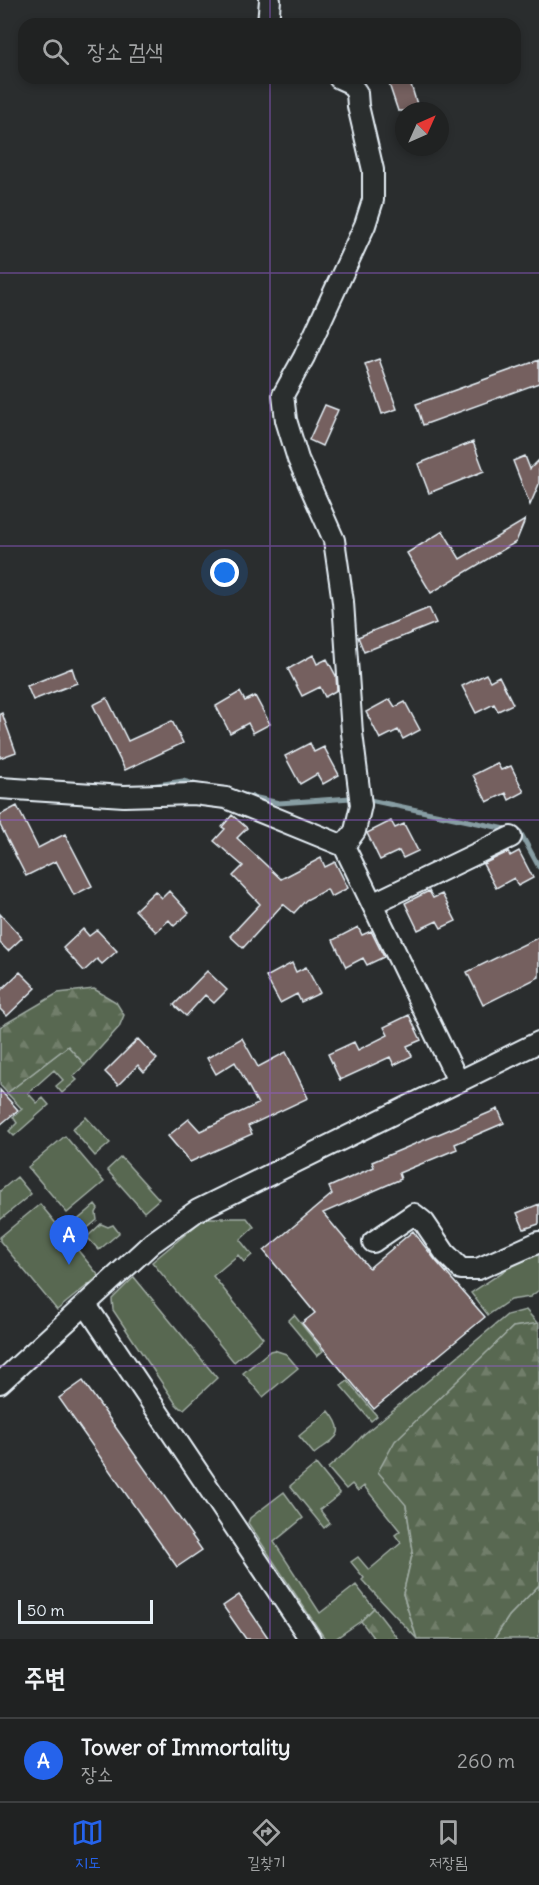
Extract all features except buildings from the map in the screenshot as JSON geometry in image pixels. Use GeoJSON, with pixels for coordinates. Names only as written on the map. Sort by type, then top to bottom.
{"type":"FeatureCollection","features":[{"type":"Feature","properties":{"kind":"street"},"geometry":{"type":"LineString","coordinates":[[268,18],[270,0]]}},
{"type":"Feature","properties":{"kind":"street"},"geometry":{"type":"LineString","coordinates":[[344,846],[355,831],[361,805],[352,733],[343,602],[334,540],[298,459],[286,420],[283,395],[313,337],[365,225],[373,200],[373,170],[357,93],[351,84]]}},
{"type":"Feature","properties":{"kind":"street"},"geometry":{"type":"LineString","coordinates":[[0,788],[124,796],[194,794],[226,798],[344,846],[458,1081]]}},
{"type":"Feature","properties":{"kind":"street"},"geometry":{"type":"LineString","coordinates":[[372,904],[511,837]]}},
{"type":"Feature","properties":{"kind":"street"},"geometry":{"type":"LineString","coordinates":[[0,1383],[152,1243],[198,1209],[539,1042]]}},
{"type":"Feature","properties":{"kind":"street"},"geometry":{"type":"LineString","coordinates":[[374,1242],[414,1214],[424,1222],[445,1253],[461,1269],[478,1269],[539,1242]]}},
{"type":"Feature","properties":{"kind":"street"},"geometry":{"type":"LineString","coordinates":[[86,1305],[310,1639]]}},
{"type":"Feature","properties":{"kind":"green space"},"geometry":{"type":"Polygon","coordinates":[[[94,989],[116,1002],[124,1015],[119,1027],[85,1065],[68,1046],[7,1093],[0,1085],[0,1027],[58,993],[94,989]]]}},
{"type":"Feature","properties":{"kind":"green space"},"geometry":{"type":"Polygon","coordinates":[[[68,1046],[85,1065],[73,1076],[77,1080],[62,1093],[56,1086],[63,1080],[54,1070],[28,1093],[37,1103],[43,1098],[49,1105],[14,1136],[9,1131],[17,1123],[13,1117],[22,1109],[7,1093],[68,1046]]]}},
{"type":"Feature","properties":{"kind":"green space"},"geometry":{"type":"Polygon","coordinates":[[[86,1117],[110,1143],[95,1156],[72,1129],[86,1117]]]}},
{"type":"Feature","properties":{"kind":"green space"},"geometry":{"type":"Polygon","coordinates":[[[65,1136],[104,1182],[67,1213],[28,1167],[65,1136]]]}},
{"type":"Feature","properties":{"kind":"green space"},"geometry":{"type":"Polygon","coordinates":[[[121,1157],[159,1199],[144,1212],[107,1170],[121,1157]]]}},
{"type":"Feature","properties":{"kind":"green space"},"geometry":{"type":"Polygon","coordinates":[[[17,1177],[31,1194],[0,1220],[0,1191],[17,1177]]]}},
{"type":"Feature","properties":{"kind":"green space"},"geometry":{"type":"Polygon","coordinates":[[[40,1204],[99,1276],[57,1310],[0,1241],[0,1237],[40,1204]]]}},
{"type":"Feature","properties":{"kind":"green space"},"geometry":{"type":"Polygon","coordinates":[[[95,1205],[98,1209],[97,1220],[83,1232],[75,1222],[95,1205]]]}},
{"type":"Feature","properties":{"kind":"green space"},"geometry":{"type":"Polygon","coordinates":[[[205,1218],[247,1218],[254,1227],[240,1240],[252,1255],[244,1262],[238,1255],[213,1276],[263,1338],[234,1362],[152,1262],[205,1218]]]}},
{"type":"Feature","properties":{"kind":"green space"},"geometry":{"type":"Polygon","coordinates":[[[101,1224],[108,1227],[113,1225],[119,1233],[99,1250],[87,1237],[101,1224]]]}},
{"type":"Feature","properties":{"kind":"green space"},"geometry":{"type":"Polygon","coordinates":[[[534,1251],[539,1251],[539,1290],[530,1297],[510,1300],[488,1315],[471,1293],[534,1251]]]}},
{"type":"Feature","properties":{"kind":"green space"},"geometry":{"type":"Polygon","coordinates":[[[134,1277],[217,1378],[184,1409],[176,1404],[113,1310],[112,1299],[134,1277]]]}},
{"type":"Feature","properties":{"kind":"green space"},"geometry":{"type":"Polygon","coordinates":[[[526,1310],[538,1324],[513,1327],[467,1373],[406,1505],[413,1551],[403,1594],[417,1639],[362,1580],[364,1578],[351,1562],[358,1557],[369,1570],[401,1543],[395,1535],[400,1531],[364,1486],[358,1491],[352,1484],[346,1489],[328,1468],[363,1435],[507,1315],[526,1310]]]}},
{"type":"Feature","properties":{"kind":"green space"},"geometry":{"type":"Polygon","coordinates":[[[294,1315],[323,1351],[317,1356],[288,1321],[294,1315]]]}},
{"type":"Feature","properties":{"kind":"green space"},"geometry":{"type":"Polygon","coordinates":[[[539,1323],[539,1585],[509,1616],[494,1639],[417,1639],[403,1594],[413,1551],[406,1505],[378,1472],[395,1441],[513,1327],[539,1323]]]}},
{"type":"Feature","properties":{"kind":"green space"},"geometry":{"type":"Polygon","coordinates":[[[274,1350],[286,1354],[298,1368],[263,1397],[243,1373],[274,1350]]]}},
{"type":"Feature","properties":{"kind":"green space"},"geometry":{"type":"Polygon","coordinates":[[[348,1381],[377,1416],[371,1421],[341,1386],[348,1381]]]}},
{"type":"Feature","properties":{"kind":"green space"},"geometry":{"type":"Polygon","coordinates":[[[329,1411],[335,1419],[338,1431],[333,1440],[314,1454],[299,1436],[329,1411]]]}},
{"type":"Feature","properties":{"kind":"green space"},"geometry":{"type":"Polygon","coordinates":[[[316,1464],[340,1494],[320,1510],[330,1523],[324,1528],[290,1486],[316,1464]]]}},
{"type":"Feature","properties":{"kind":"green space"},"geometry":{"type":"Polygon","coordinates":[[[284,1492],[303,1518],[274,1542],[320,1613],[356,1585],[374,1608],[361,1621],[335,1639],[325,1639],[248,1523],[250,1518],[284,1492]]]}},
{"type":"Feature","properties":{"kind":"green space"},"geometry":{"type":"Polygon","coordinates":[[[539,1585],[539,1639],[494,1639],[509,1616],[539,1585]]]}},
{"type":"Feature","properties":{"kind":"green space"},"geometry":{"type":"Polygon","coordinates":[[[374,1608],[398,1639],[374,1639],[361,1621],[374,1608]]]}},
{"type":"Feature","properties":{"kind":"waterway"},"geometry":{"type":"LineString","coordinates":[[151,786],[183,781],[201,786]]}},
{"type":"Feature","properties":{"kind":"waterway"},"geometry":{"type":"LineString","coordinates":[[240,794],[279,803],[351,798]]}},
{"type":"Feature","properties":{"kind":"waterway"},"geometry":{"type":"LineString","coordinates":[[365,799],[520,832],[539,867]]}},
{"type":"Feature","properties":{"kind":"place","name":"Tower of Immortality"},"geometry":{"type":"Point","coordinates":[69,1265]}}]}
